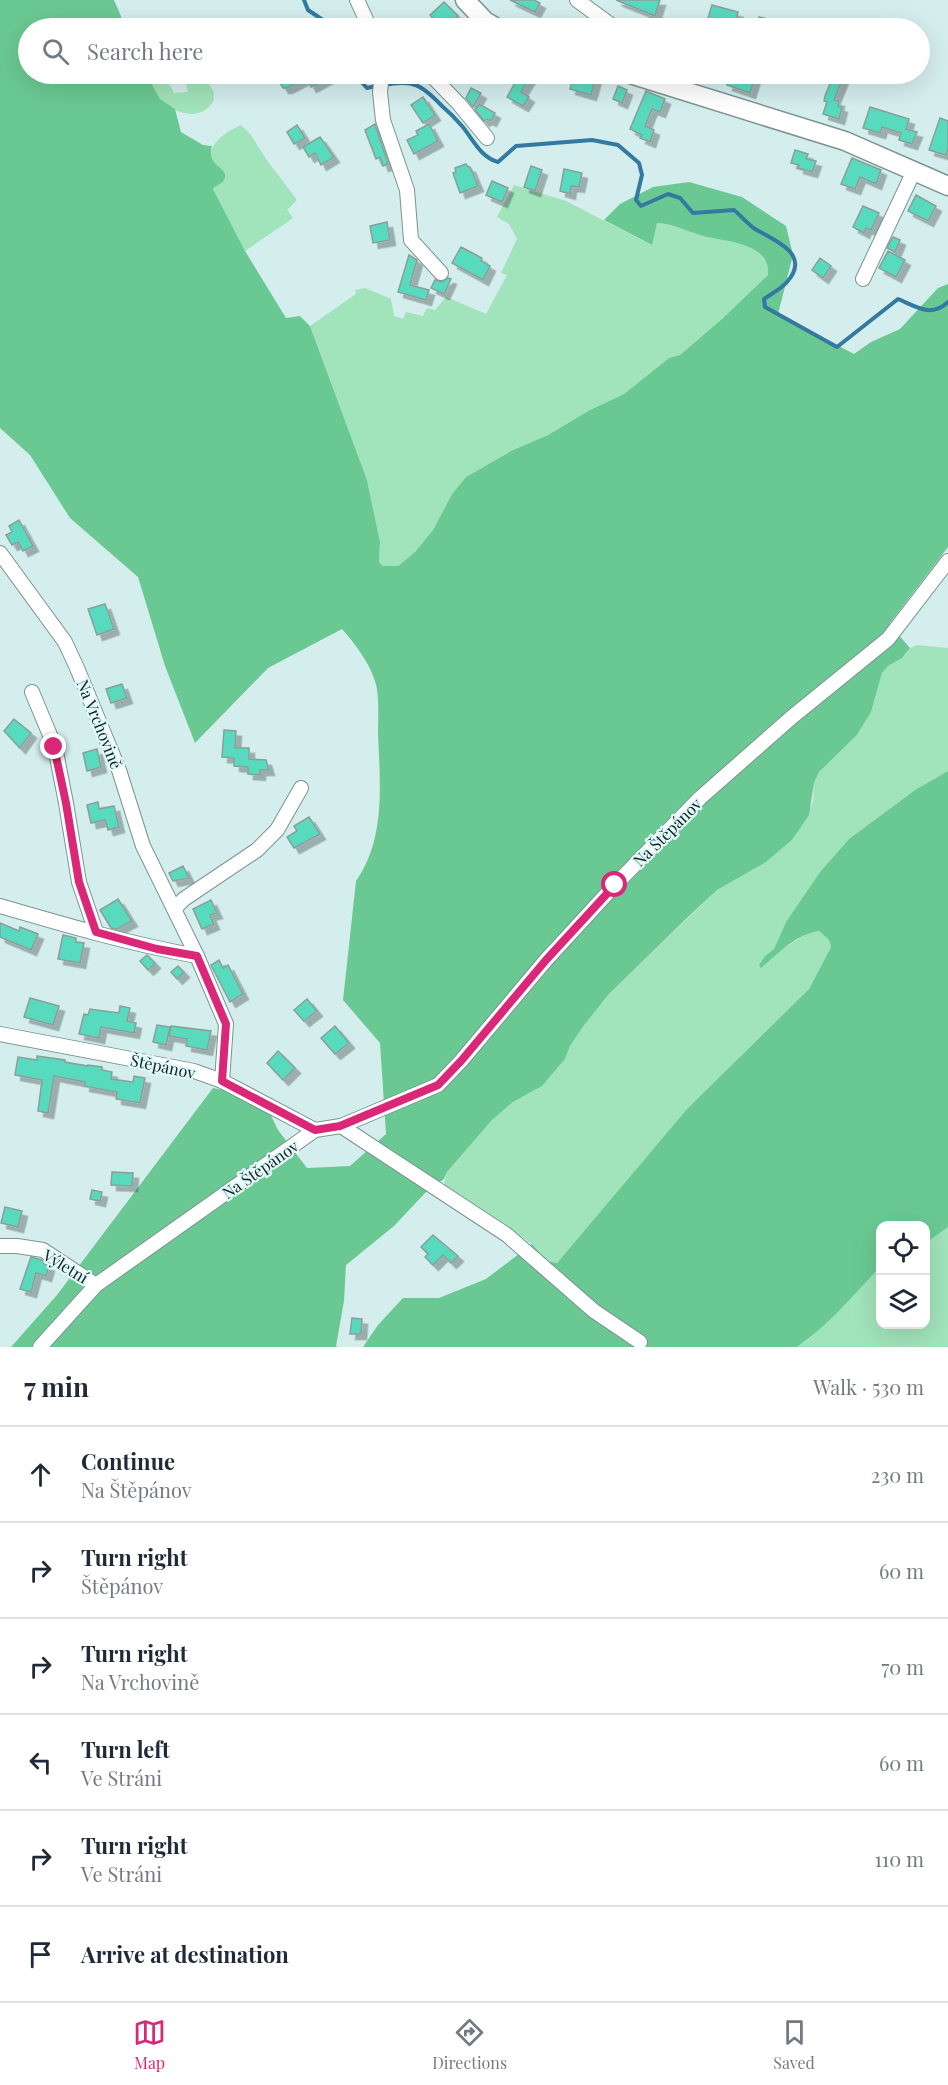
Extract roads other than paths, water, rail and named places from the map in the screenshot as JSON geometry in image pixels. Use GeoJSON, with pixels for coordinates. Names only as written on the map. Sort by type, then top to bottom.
{"type":"FeatureCollection","features":[{"type":"Feature","properties":{"kind":"street"},"geometry":{"type":"LineString","coordinates":[[357,0],[365,18]]}},
{"type":"Feature","properties":{"kind":"street"},"geometry":{"type":"LineString","coordinates":[[465,0],[482,18]]}},
{"type":"Feature","properties":{"kind":"street"},"geometry":{"type":"LineString","coordinates":[[578,0],[602,18]]}},
{"type":"Feature","properties":{"kind":"street"},"geometry":{"type":"LineString","coordinates":[[381,84],[382,120],[407,190],[411,240],[441,273]]}},
{"type":"Feature","properties":{"kind":"street"},"geometry":{"type":"LineString","coordinates":[[440,84],[487,138]]}},
{"type":"Feature","properties":{"kind":"street"},"geometry":{"type":"LineString","coordinates":[[662,84],[845,141],[948,186]]}},
{"type":"Feature","properties":{"kind":"street"},"geometry":{"type":"LineString","coordinates":[[863,279],[914,171]]}},
{"type":"Feature","properties":{"kind":"street","name":"Na Vrchovině"},"geometry":{"type":"LineString","coordinates":[[0,553],[65,642],[119,770],[143,846],[197,956],[226,1024],[222,1081]]}},
{"type":"Feature","properties":{"kind":"street","name":"Na Štěpánov"},"geometry":{"type":"LineString","coordinates":[[40,1347],[96,1284],[315,1130],[340,1126],[438,1085],[546,960],[615,885],[700,798],[792,717],[888,639],[948,561]]}},
{"type":"Feature","properties":{"kind":"street"},"geometry":{"type":"LineString","coordinates":[[32,692],[54,747],[79,882],[96,932]]}},
{"type":"Feature","properties":{"kind":"street"},"geometry":{"type":"LineString","coordinates":[[174,909],[184,899],[257,850],[277,830],[301,788]]}},
{"type":"Feature","properties":{"kind":"street"},"geometry":{"type":"LineString","coordinates":[[0,906],[157,949],[197,956]]}},
{"type":"Feature","properties":{"kind":"street","name":"Štěpánov"},"geometry":{"type":"LineString","coordinates":[[0,1034],[194,1071],[222,1081],[315,1130]]}},
{"type":"Feature","properties":{"kind":"street"},"geometry":{"type":"LineString","coordinates":[[340,1126],[507,1236],[594,1311],[640,1342]]}},
{"type":"Feature","properties":{"kind":"street","name":"Výletní"},"geometry":{"type":"LineString","coordinates":[[0,1246],[17,1246],[43,1251],[96,1284]]}},
{"type":"Feature","properties":{"kind":"waterway"},"geometry":{"type":"LineString","coordinates":[[304,0],[308,10],[320,18]]}},
{"type":"Feature","properties":{"kind":"waterway"},"geometry":{"type":"LineString","coordinates":[[363,84],[367,88],[376,86]]}},
{"type":"Feature","properties":{"kind":"waterway"},"geometry":{"type":"LineString","coordinates":[[384,85],[389,84]]}},
{"type":"Feature","properties":{"kind":"waterway"},"geometry":{"type":"LineString","coordinates":[[413,84],[435,99],[466,131],[477,147],[492,160],[498,162],[516,146],[592,140],[618,145],[639,163],[642,175],[636,200],[641,206],[668,194],[680,198],[693,213],[734,210],[752,227],[788,249],[793,256],[794,272],[785,285],[764,299],[765,307],[837,347],[898,299],[924,310],[936,309],[948,302]]}}]}
